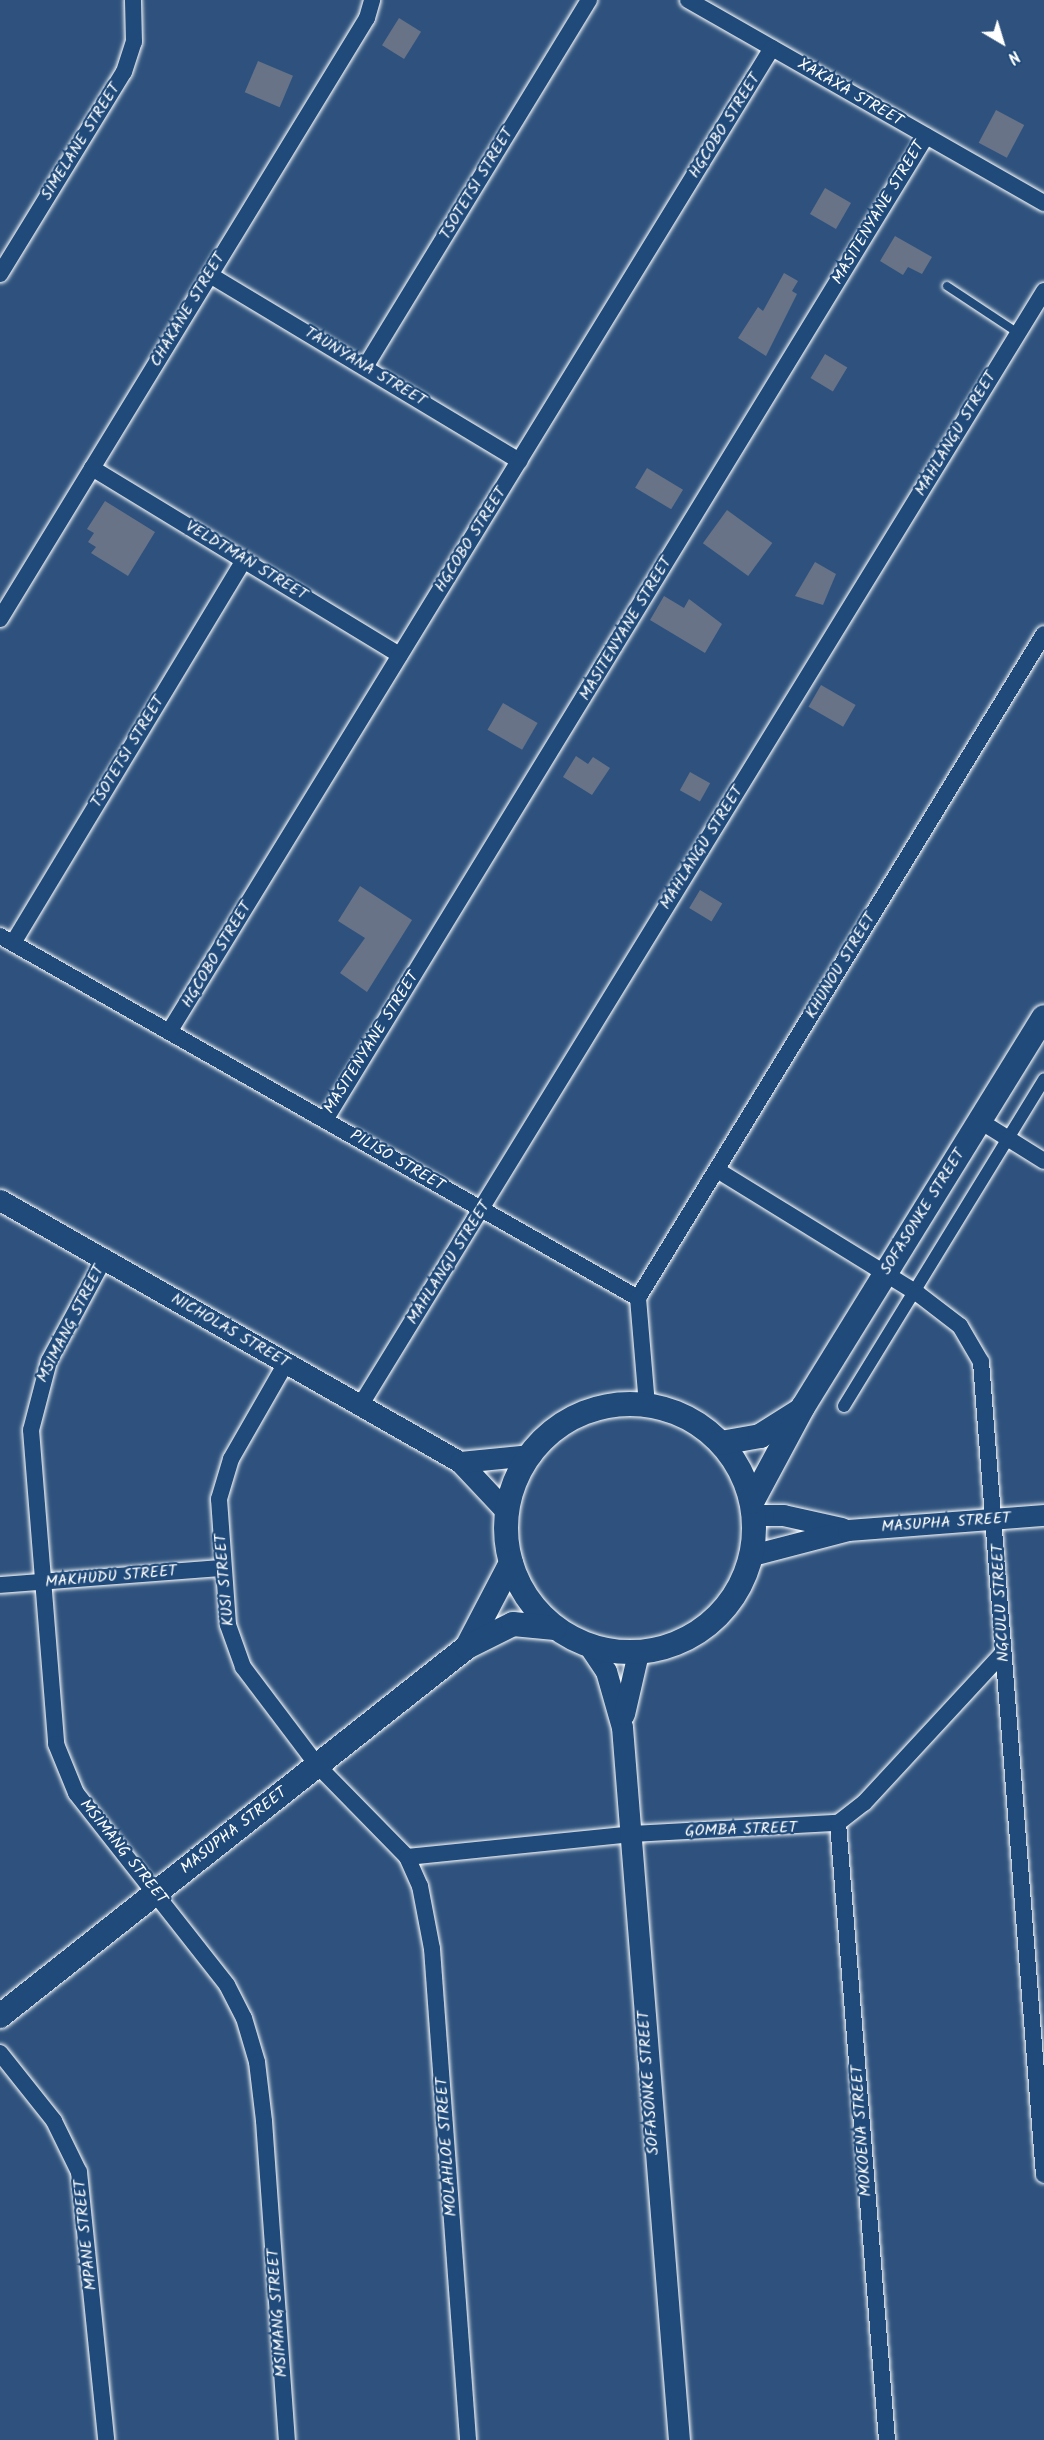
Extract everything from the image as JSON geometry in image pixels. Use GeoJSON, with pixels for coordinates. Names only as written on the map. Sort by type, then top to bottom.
{"type":"FeatureCollection","features":[{"type":"Feature","properties":{"kind":"main road","name":"SOFASONKE STREET"},"geometry":{"type":"LineString","coordinates":[[753,1509],[803,1407],[1044,1017]]}},
{"type":"Feature","properties":{"kind":"main road","name":"SOFASONKE STREET"},"geometry":{"type":"LineString","coordinates":[[614,1405],[647,1405],[676,1412],[721,1443],[742,1473],[753,1509],[752,1555],[737,1592],[711,1623],[677,1644],[638,1653],[589,1646],[555,1628],[531,1602],[511,1563],[507,1512],[531,1455],[554,1431],[582,1414],[614,1405]]}},
{"type":"Feature","properties":{"kind":"main road","name":"SOFASONKE STREET"},"geometry":{"type":"LineString","coordinates":[[721,1443],[760,1436],[803,1407]]}},
{"type":"Feature","properties":{"kind":"main road","name":"MASUPHA STREET"},"geometry":{"type":"LineString","coordinates":[[467,1647],[511,1563]]}},
{"type":"Feature","properties":{"kind":"main road","name":"MASUPHA STREET"},"geometry":{"type":"LineString","coordinates":[[0,2016],[467,1647],[513,1624],[555,1628]]}},
{"type":"Feature","properties":{"kind":"street","name":"SIMELANE STREET"},"geometry":{"type":"LineString","coordinates":[[0,274],[124,72],[134,42],[133,0]]}},
{"type":"Feature","properties":{"kind":"street","name":"CHAKANE STREET"},"geometry":{"type":"LineString","coordinates":[[0,619],[367,18],[372,0]]}},
{"type":"Feature","properties":{"kind":"street","name":"TSOTETSI STREET"},"geometry":{"type":"LineString","coordinates":[[365,367],[589,0]]}},
{"type":"Feature","properties":{"kind":"street","name":"XAKAXA STREET"},"geometry":{"type":"LineString","coordinates":[[688,0],[1044,203]]}},
{"type":"Feature","properties":{"kind":"street","name":"HGCOBO STREET"},"geometry":{"type":"LineString","coordinates":[[169,1032],[772,48]]}},
{"type":"Feature","properties":{"kind":"street","name":"MASITENYANE STREET"},"geometry":{"type":"LineString","coordinates":[[325,1120],[926,136]]}},
{"type":"Feature","properties":{"kind":"street","name":"TAUNYANA STREET"},"geometry":{"type":"LineString","coordinates":[[210,274],[519,460]]}},
{"type":"Feature","properties":{"kind":"street","name":"MAHLANGU STREET"},"geometry":{"type":"LineString","coordinates":[[360,1406],[1044,291]]}},
{"type":"Feature","properties":{"kind":"street","name":"VELDTMAN STREET"},"geometry":{"type":"LineString","coordinates":[[92,468],[400,655]]}},
{"type":"Feature","properties":{"kind":"street","name":"TSOTETSI STREET"},"geometry":{"type":"LineString","coordinates":[[6,940],[244,560]]}},
{"type":"Feature","properties":{"kind":"street","name":"KHUNOU STREET"},"geometry":{"type":"LineString","coordinates":[[638,1298],[1044,634]]}},
{"type":"Feature","properties":{"kind":"street","name":"PILISO STREET"},"geometry":{"type":"LineString","coordinates":[[6,940],[638,1298]]}},
{"type":"Feature","properties":{"kind":"street"},"geometry":{"type":"LineString","coordinates":[[844,1406],[917,1293],[1044,1079]]}},
{"type":"Feature","properties":{"kind":"street"},"geometry":{"type":"LineString","coordinates":[[980,1121],[1044,1161]]}},
{"type":"Feature","properties":{"kind":"street","name":"NGCULU STREET"},"geometry":{"type":"LineString","coordinates":[[717,1170],[917,1293],[975,1345],[988,1407],[1003,1653],[1044,2175]]}},
{"type":"Feature","properties":{"kind":"street","name":"NICHOLAS STREET"},"geometry":{"type":"LineString","coordinates":[[0,1200],[460,1462],[507,1512]]}},
{"type":"Feature","properties":{"kind":"street","name":"MSIMANG STREET"},"geometry":{"type":"LineString","coordinates":[[104,1259],[49,1361],[35,1405],[31,1430],[56,1744],[64,1768],[82,1801],[227,1985],[257,2062],[287,2440]]}},
{"type":"Feature","properties":{"kind":"street"},"geometry":{"type":"LineString","coordinates":[[638,1298],[647,1405]]}},
{"type":"Feature","properties":{"kind":"street","name":"KUSI STREET"},"geometry":{"type":"LineString","coordinates":[[286,1363],[224,1479],[222,1568],[228,1625],[243,1667],[317,1765],[407,1857]]}},
{"type":"Feature","properties":{"kind":"street"},"geometry":{"type":"LineString","coordinates":[[460,1462],[531,1455]]}},
{"type":"Feature","properties":{"kind":"street","name":"MASUPHA STREET"},"geometry":{"type":"LineString","coordinates":[[753,1509],[848,1530]]}},
{"type":"Feature","properties":{"kind":"street","name":"MASUPHA STREET"},"geometry":{"type":"LineString","coordinates":[[752,1555],[848,1530],[1044,1515]]}},
{"type":"Feature","properties":{"kind":"street","name":"MAKHUDU STREET"},"geometry":{"type":"LineString","coordinates":[[0,1585],[222,1568]]}},
{"type":"Feature","properties":{"kind":"street","name":"SOFASONKE STREET"},"geometry":{"type":"LineString","coordinates":[[589,1646],[606,1671],[622,1726],[679,2440]]}},
{"type":"Feature","properties":{"kind":"street","name":"SOFASONKE STREET"},"geometry":{"type":"LineString","coordinates":[[622,1726],[628,1676],[638,1653]]}},
{"type":"Feature","properties":{"kind":"street"},"geometry":{"type":"LineString","coordinates":[[838,1822],[864,1803],[1003,1653]]}},
{"type":"Feature","properties":{"kind":"street","name":"GOMBA STREET"},"geometry":{"type":"LineString","coordinates":[[407,1857],[632,1834],[838,1822]]}},
{"type":"Feature","properties":{"kind":"street","name":"MOKOENA STREET"},"geometry":{"type":"LineString","coordinates":[[838,1822],[886,2440]]}},
{"type":"Feature","properties":{"kind":"street","name":"MOLAHLOE STREET"},"geometry":{"type":"LineString","coordinates":[[407,1857],[429,1918],[468,2440]]}},
{"type":"Feature","properties":{"kind":"street","name":"MPANE STREET"},"geometry":{"type":"LineString","coordinates":[[0,2053],[54,2121],[79,2172],[106,2440]]}},
{"type":"Feature","properties":{"kind":"lane"},"geometry":{"type":"LineString","coordinates":[[947,286],[1018,333]]}},
{"type":"Feature","properties":{"kind":"building"},"geometry":{"type":"Polygon","coordinates":[[[399,18],[421,32],[404,59],[382,45],[399,18]]]}},
{"type":"Feature","properties":{"kind":"building"},"geometry":{"type":"Polygon","coordinates":[[[258,61],[293,76],[280,107],[245,92],[258,61]]]}},
{"type":"Feature","properties":{"kind":"building"},"geometry":{"type":"Polygon","coordinates":[[[996,110],[1024,125],[1007,158],[979,143],[996,110]]]}},
{"type":"Feature","properties":{"kind":"building"},"geometry":{"type":"Polygon","coordinates":[[[825,188],[851,203],[836,229],[810,214],[825,188]]]}},
{"type":"Feature","properties":{"kind":"building"},"geometry":{"type":"Polygon","coordinates":[[[895,236],[932,257],[922,274],[908,267],[903,275],[880,261],[895,236]]]}},
{"type":"Feature","properties":{"kind":"building"},"geometry":{"type":"Polygon","coordinates":[[[784,273],[798,281],[792,291],[797,294],[766,356],[738,338],[758,307],[763,311],[784,273]]]}},
{"type":"Feature","properties":{"kind":"building"},"geometry":{"type":"Polygon","coordinates":[[[825,354],[847,367],[833,391],[811,378],[825,354]]]}},
{"type":"Feature","properties":{"kind":"building"},"geometry":{"type":"Polygon","coordinates":[[[647,468],[683,490],[671,509],[635,488],[647,468]]]}},
{"type":"Feature","properties":{"kind":"building"},"geometry":{"type":"Polygon","coordinates":[[[105,501],[155,532],[128,576],[91,553],[96,547],[88,542],[94,533],[87,529],[105,501]]]}},
{"type":"Feature","properties":{"kind":"building"},"geometry":{"type":"Polygon","coordinates":[[[727,510],[772,543],[748,576],[703,543],[727,510]]]}},
{"type":"Feature","properties":{"kind":"building"},"geometry":{"type":"Polygon","coordinates":[[[815,562],[836,574],[823,605],[795,596],[815,562]]]}},
{"type":"Feature","properties":{"kind":"building"},"geometry":{"type":"Polygon","coordinates":[[[664,596],[684,608],[689,599],[722,624],[705,653],[650,620],[664,596]]]}},
{"type":"Feature","properties":{"kind":"building"},"geometry":{"type":"Polygon","coordinates":[[[821,685],[856,705],[843,727],[808,707],[821,685]]]}},
{"type":"Feature","properties":{"kind":"building"},"geometry":{"type":"Polygon","coordinates":[[[503,703],[538,723],[522,750],[488,730],[503,703]]]}},
{"type":"Feature","properties":{"kind":"building"},"geometry":{"type":"Polygon","coordinates":[[[576,756],[588,764],[593,757],[610,768],[592,795],[563,777],[576,756]]]}},
{"type":"Feature","properties":{"kind":"building"},"geometry":{"type":"Polygon","coordinates":[[[690,772],[710,783],[700,802],[680,790],[690,772]]]}},
{"type":"Feature","properties":{"kind":"building"},"geometry":{"type":"Polygon","coordinates":[[[360,886],[412,920],[367,992],[340,973],[365,938],[338,921],[360,886]]]}},
{"type":"Feature","properties":{"kind":"building"},"geometry":{"type":"Polygon","coordinates":[[[700,890],[722,903],[711,921],[689,908],[700,890]]]}}]}
